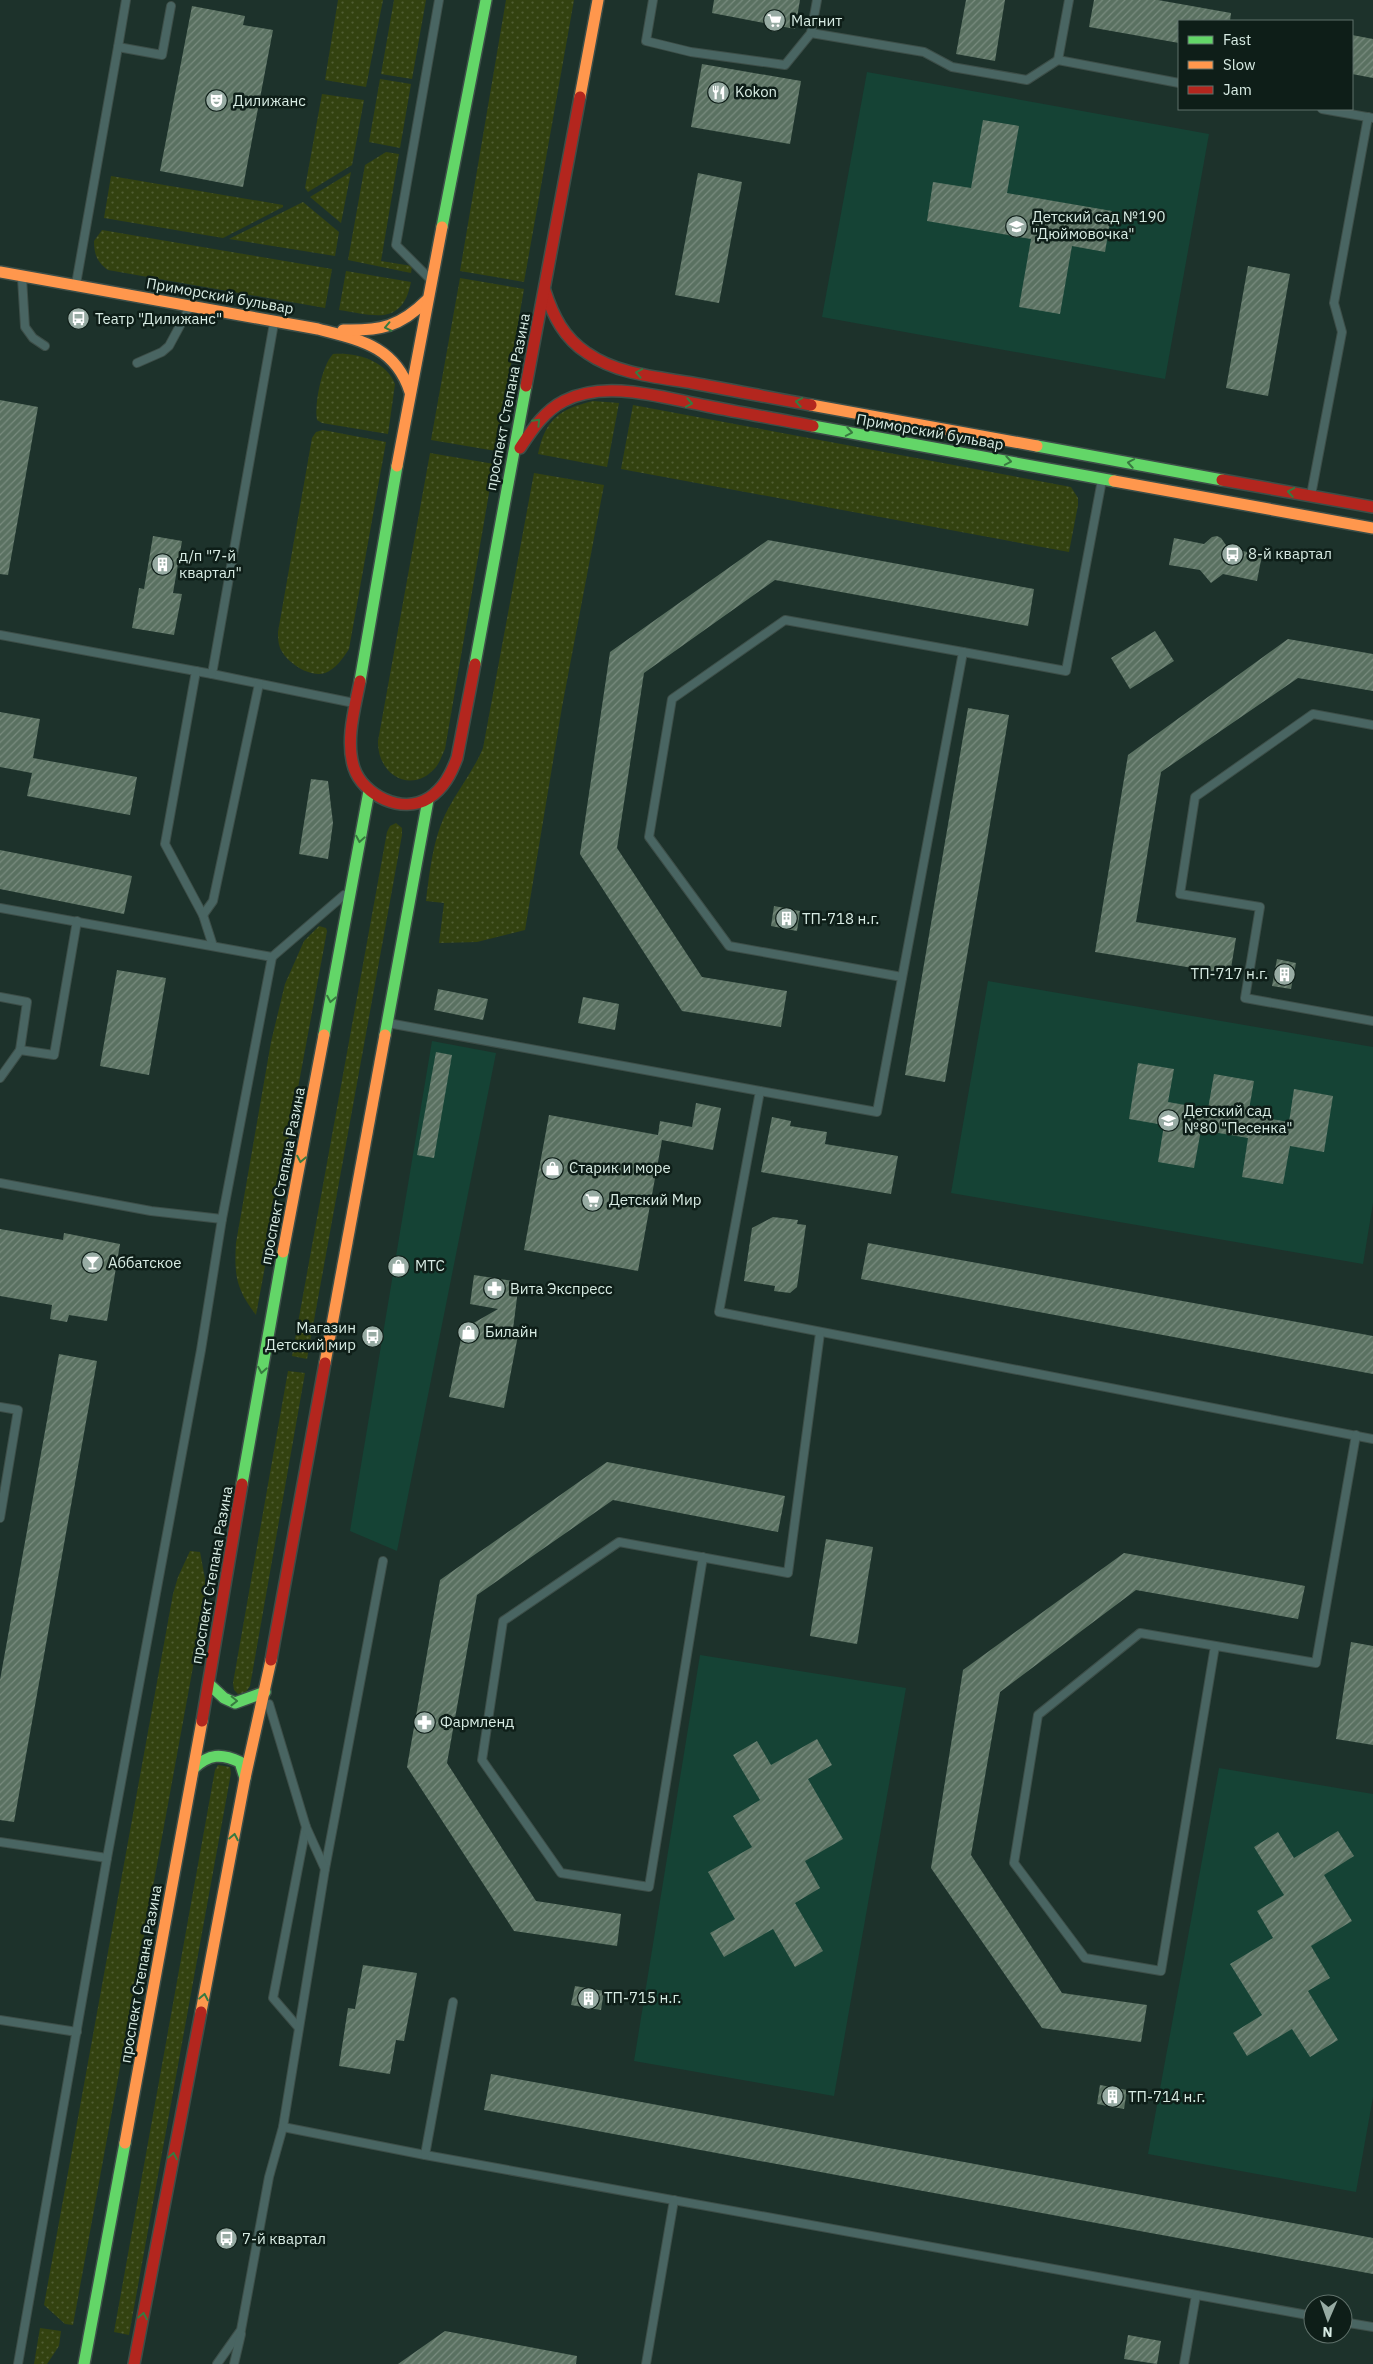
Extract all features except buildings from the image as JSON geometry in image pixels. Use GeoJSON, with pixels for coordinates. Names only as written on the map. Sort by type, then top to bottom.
{"type":"FeatureCollection","features":[{"type":"Feature","properties":{"kind":"main road"},"geometry":{"type":"LineString","coordinates":[[134,2364],[245,1778],[265,1692],[428,800],[408,804],[384,800],[369,792],[359,782],[353,767],[351,750],[356,704],[410,392],[486,0]]}},
{"type":"Feature","properties":{"kind":"main road","name":"проспект Степана Разина"},"geometry":{"type":"LineString","coordinates":[[428,800],[447,783],[457,758],[598,0]]}},
{"type":"Feature","properties":{"kind":"main road","name":"Приморский бульвар"},"geometry":{"type":"LineString","coordinates":[[0,272],[318,329],[355,340],[390,356],[402,369],[410,392]]}},
{"type":"Feature","properties":{"kind":"main road"},"geometry":{"type":"LineString","coordinates":[[544,287],[554,316],[563,332],[576,345],[594,358],[631,372],[1373,507]]}},
{"type":"Feature","properties":{"kind":"main road"},"geometry":{"type":"LineString","coordinates":[[318,329],[368,330],[400,324],[414,314],[427,300]]}},
{"type":"Feature","properties":{"kind":"main road","name":"Приморский бульвар"},"geometry":{"type":"LineString","coordinates":[[512,464],[533,426],[551,408],[571,396],[597,390],[628,392],[1373,528]]}},
{"type":"Feature","properties":{"kind":"main road","name":"проспект Степана Разина"},"geometry":{"type":"LineString","coordinates":[[84,2364],[194,1768],[264,1360],[369,792]]}},
{"type":"Feature","properties":{"kind":"main road"},"geometry":{"type":"LineString","coordinates":[[209,1684],[225,1701],[239,1704],[265,1692]]}},
{"type":"Feature","properties":{"kind":"main road"},"geometry":{"type":"LineString","coordinates":[[194,1768],[205,1757],[224,1754],[240,1762],[245,1778]]}},
{"type":"Feature","properties":{"kind":"lane"},"geometry":{"type":"LineString","coordinates":[[76,285],[126,0]]}},
{"type":"Feature","properties":{"kind":"lane"},"geometry":{"type":"LineString","coordinates":[[431,279],[396,245],[439,0]]}},
{"type":"Feature","properties":{"kind":"lane"},"geometry":{"type":"LineString","coordinates":[[653,0],[646,41],[691,52],[785,65],[811,32],[817,0]]}},
{"type":"Feature","properties":{"kind":"lane"},"geometry":{"type":"LineString","coordinates":[[1058,60],[1069,0]]}},
{"type":"Feature","properties":{"kind":"lane"},"geometry":{"type":"LineString","coordinates":[[118,47],[162,55],[171,6]]}},
{"type":"Feature","properties":{"kind":"lane"},"geometry":{"type":"LineString","coordinates":[[811,32],[924,52],[952,67],[1027,80],[1058,60],[1178,83]]}},
{"type":"Feature","properties":{"kind":"lane"},"geometry":{"type":"LineString","coordinates":[[1311,496],[1342,332],[1334,303],[1370,117],[1328,110]]}},
{"type":"Feature","properties":{"kind":"lane"},"geometry":{"type":"LineString","coordinates":[[22,276],[25,327],[33,338],[45,346]]}},
{"type":"Feature","properties":{"kind":"lane"},"geometry":{"type":"LineString","coordinates":[[137,363],[162,352],[169,346],[191,306]]}},
{"type":"Feature","properties":{"kind":"lane"},"geometry":{"type":"LineString","coordinates":[[212,674],[274,321]]}},
{"type":"Feature","properties":{"kind":"lane"},"geometry":{"type":"LineString","coordinates":[[902,977],[729,946],[649,837],[672,699],[785,620],[1066,671],[1102,478]]}},
{"type":"Feature","properties":{"kind":"lane"},"geometry":{"type":"LineString","coordinates":[[0,635],[212,674],[356,704]]}},
{"type":"Feature","properties":{"kind":"lane"},"geometry":{"type":"LineString","coordinates":[[388,1023],[877,1112],[963,652]]}},
{"type":"Feature","properties":{"kind":"lane"},"geometry":{"type":"LineString","coordinates":[[196,671],[165,844],[203,915],[213,946]]}},
{"type":"Feature","properties":{"kind":"lane"},"geometry":{"type":"LineString","coordinates":[[203,915],[213,901],[259,684]]}},
{"type":"Feature","properties":{"kind":"lane"},"geometry":{"type":"LineString","coordinates":[[1373,725],[1313,714],[1195,797],[1180,894],[1260,907],[1245,998],[1373,1021]]}},
{"type":"Feature","properties":{"kind":"lane"},"geometry":{"type":"LineString","coordinates":[[18,2364],[107,1858],[201,1350],[222,1219],[272,957],[352,889]]}},
{"type":"Feature","properties":{"kind":"lane"},"geometry":{"type":"LineString","coordinates":[[0,908],[272,957]]}},
{"type":"Feature","properties":{"kind":"lane"},"geometry":{"type":"LineString","coordinates":[[20,1050],[54,1055],[76,922]]}},
{"type":"Feature","properties":{"kind":"lane"},"geometry":{"type":"LineString","coordinates":[[0,997],[28,1002],[20,1050],[0,1078]]}},
{"type":"Feature","properties":{"kind":"lane"},"geometry":{"type":"LineString","coordinates":[[760,1091],[719,1312],[1373,1439]]}},
{"type":"Feature","properties":{"kind":"lane"},"geometry":{"type":"LineString","coordinates":[[0,1183],[151,1211],[222,1219]]}},
{"type":"Feature","properties":{"kind":"lane"},"geometry":{"type":"LineString","coordinates":[[703,1557],[649,1887],[561,1872],[482,1760],[503,1621],[619,1542],[703,1557],[788,1573],[820,1333]]}},
{"type":"Feature","properties":{"kind":"lane"},"geometry":{"type":"LineString","coordinates":[[0,1407],[18,1410],[0,1518]]}},
{"type":"Feature","properties":{"kind":"lane"},"geometry":{"type":"LineString","coordinates":[[1215,1646],[1161,1971],[1085,1958],[1014,1862],[1038,1715],[1140,1633],[1316,1663],[1356,1435]]}},
{"type":"Feature","properties":{"kind":"lane"},"geometry":{"type":"LineString","coordinates":[[234,2364],[242,2330],[269,2177],[283,2127],[325,1869],[384,1562]]}},
{"type":"Feature","properties":{"kind":"lane"},"geometry":{"type":"LineString","coordinates":[[265,1692],[306,1826],[325,1869]]}},
{"type":"Feature","properties":{"kind":"lane"},"geometry":{"type":"LineString","coordinates":[[298,2027],[273,1998],[306,1826]]}},
{"type":"Feature","properties":{"kind":"lane"},"geometry":{"type":"LineString","coordinates":[[0,1842],[107,1858]]}},
{"type":"Feature","properties":{"kind":"lane"},"geometry":{"type":"LineString","coordinates":[[425,2155],[453,2002]]}},
{"type":"Feature","properties":{"kind":"lane"},"geometry":{"type":"LineString","coordinates":[[0,2020],[77,2032]]}},
{"type":"Feature","properties":{"kind":"lane"},"geometry":{"type":"LineString","coordinates":[[283,2127],[425,2155],[1303,2314]]}},
{"type":"Feature","properties":{"kind":"lane"},"geometry":{"type":"LineString","coordinates":[[646,2364],[674,2200]]}},
{"type":"Feature","properties":{"kind":"lane"},"geometry":{"type":"LineString","coordinates":[[1184,2364],[1196,2295]]}},
{"type":"Feature","properties":{"kind":"lane"},"geometry":{"type":"LineString","coordinates":[[1353,2324],[1373,2327]]}},
{"type":"Feature","properties":{"kind":"lane"},"geometry":{"type":"LineString","coordinates":[[217,2364],[242,2330]]}},
{"type":"Feature","properties":{"kind":"shaded area"},"geometry":{"type":"Polygon","coordinates":[[[338,0],[383,0],[366,87],[325,80],[338,0]]]}},
{"type":"Feature","properties":{"kind":"shaded area"},"geometry":{"type":"Polygon","coordinates":[[[394,0],[426,0],[412,79],[381,74],[394,0]]]}},
{"type":"Feature","properties":{"kind":"shaded area"},"geometry":{"type":"Polygon","coordinates":[[[506,0],[574,0],[524,282],[460,271],[506,0]]]}},
{"type":"Feature","properties":{"kind":"shaded area","name":"Детский сад №190 \"Дюймовочка\""},"geometry":{"type":"Polygon","coordinates":[[[867,72],[1209,134],[1165,379],[822,317],[867,72]]]}},
{"type":"Feature","properties":{"kind":"shaded area"},"geometry":{"type":"Polygon","coordinates":[[[380,79],[411,84],[400,148],[369,142],[380,79]]]}},
{"type":"Feature","properties":{"kind":"shaded area"},"geometry":{"type":"Polygon","coordinates":[[[322,94],[364,100],[352,165],[308,192],[305,188],[322,94]]]}},
{"type":"Feature","properties":{"kind":"shaded area"},"geometry":{"type":"Polygon","coordinates":[[[386,152],[399,154],[381,261],[412,266],[411,273],[348,260],[365,165],[386,152]]]}},
{"type":"Feature","properties":{"kind":"shaded area"},"geometry":{"type":"Polygon","coordinates":[[[351,172],[341,223],[310,197],[351,172]]]}},
{"type":"Feature","properties":{"kind":"shaded area"},"geometry":{"type":"Polygon","coordinates":[[[111,176],[283,205],[283,207],[223,238],[104,218],[111,176]]]}},
{"type":"Feature","properties":{"kind":"shaded area"},"geometry":{"type":"Polygon","coordinates":[[[303,202],[339,232],[335,256],[229,239],[303,202]]]}},
{"type":"Feature","properties":{"kind":"shaded area"},"geometry":{"type":"Polygon","coordinates":[[[102,230],[332,269],[325,308],[108,270],[99,261],[95,250],[94,241],[102,230]]]}},
{"type":"Feature","properties":{"kind":"shaded area"},"geometry":{"type":"Polygon","coordinates":[[[346,271],[411,282],[407,296],[401,306],[385,315],[339,310],[346,271]]]}},
{"type":"Feature","properties":{"kind":"shaded area"},"geometry":{"type":"Polygon","coordinates":[[[460,278],[524,289],[496,451],[431,440],[460,278]]]}},
{"type":"Feature","properties":{"kind":"shaded area"},"geometry":{"type":"Polygon","coordinates":[[[333,354],[352,355],[370,360],[385,369],[391,376],[395,384],[388,434],[322,423],[317,420],[317,404],[322,375],[333,354]]]}},
{"type":"Feature","properties":{"kind":"shaded area"},"geometry":{"type":"Polygon","coordinates":[[[593,401],[619,403],[607,467],[538,454],[545,432],[556,417],[571,408],[593,401]]]}},
{"type":"Feature","properties":{"kind":"shaded area"},"geometry":{"type":"Polygon","coordinates":[[[633,405],[1071,487],[1078,498],[1078,505],[1069,552],[621,469],[633,405]]]}},
{"type":"Feature","properties":{"kind":"shaded area"},"geometry":{"type":"Polygon","coordinates":[[[323,430],[386,442],[349,649],[333,669],[319,674],[305,671],[287,659],[278,642],[278,632],[312,438],[316,432],[323,430]]]}},
{"type":"Feature","properties":{"kind":"shaded area"},"geometry":{"type":"Polygon","coordinates":[[[430,453],[494,464],[445,749],[436,767],[427,775],[417,780],[407,780],[398,778],[383,764],[379,753],[378,741],[430,453]]]}},
{"type":"Feature","properties":{"kind":"shaded area"},"geometry":{"type":"Polygon","coordinates":[[[534,473],[604,485],[562,707],[525,930],[477,942],[439,943],[444,903],[426,901],[433,854],[443,820],[483,748],[534,473]]]}},
{"type":"Feature","properties":{"kind":"shaded area"},"geometry":{"type":"Polygon","coordinates":[[[396,823],[402,828],[402,835],[307,1359],[292,1356],[387,832],[390,826],[396,823]]]}},
{"type":"Feature","properties":{"kind":"shaded area"},"geometry":{"type":"Polygon","coordinates":[[[319,926],[326,928],[327,931],[256,1315],[240,1289],[235,1264],[236,1243],[271,1042],[285,984],[304,941],[319,926]]]}},
{"type":"Feature","properties":{"kind":"shaded area","name":"Детский сад №80 \"Песенка\""},"geometry":{"type":"Polygon","coordinates":[[[988,981],[1373,1047],[1373,1203],[1363,1264],[951,1193],[988,981]]]}},
{"type":"Feature","properties":{"kind":"shaded area"},"geometry":{"type":"Polygon","coordinates":[[[432,1041],[496,1053],[397,1551],[350,1531],[432,1041]]]}},
{"type":"Feature","properties":{"kind":"shaded area"},"geometry":{"type":"Polygon","coordinates":[[[288,1371],[305,1373],[250,1686],[246,1692],[238,1694],[234,1690],[233,1683],[288,1371]]]}},
{"type":"Feature","properties":{"kind":"shaded area"},"geometry":{"type":"Polygon","coordinates":[[[190,1551],[200,1552],[205,1579],[205,1601],[73,2325],[65,2324],[44,2305],[173,1594],[178,1577],[190,1551]]]}},
{"type":"Feature","properties":{"kind":"shaded area"},"geometry":{"type":"Polygon","coordinates":[[[700,1655],[906,1688],[834,2096],[634,2061],[700,1655]]]}},
{"type":"Feature","properties":{"kind":"shaded area"},"geometry":{"type":"Polygon","coordinates":[[[218,1765],[230,1767],[231,1773],[129,2335],[114,2332],[215,1770],[218,1765]]]}},
{"type":"Feature","properties":{"kind":"shaded area"},"geometry":{"type":"Polygon","coordinates":[[[1219,1768],[1373,1794],[1373,2097],[1356,2192],[1148,2154],[1219,1768]]]}},
{"type":"Feature","properties":{"kind":"shaded area"},"geometry":{"type":"Polygon","coordinates":[[[40,2328],[61,2331],[59,2346],[47,2364],[34,2364],[40,2328]]]}},
{"type":"Feature","properties":{"kind":"traffic: fast"},"geometry":{"type":"LineString","coordinates":[[442,227],[486,0]]}},
{"type":"Feature","properties":{"kind":"traffic: fast"},"geometry":{"type":"LineString","coordinates":[[475,664],[526,386]]}},
{"type":"Feature","properties":{"kind":"traffic: fast"},"geometry":{"type":"LineString","coordinates":[[813,426],[1114,481]]}},
{"type":"Feature","properties":{"kind":"traffic: fast"},"geometry":{"type":"LineString","coordinates":[[1037,446],[1222,480]]}},
{"type":"Feature","properties":{"kind":"traffic: fast"},"geometry":{"type":"LineString","coordinates":[[360,681],[397,466]]}},
{"type":"Feature","properties":{"kind":"traffic: fast"},"geometry":{"type":"LineString","coordinates":[[324,1035],[369,791]]}},
{"type":"Feature","properties":{"kind":"traffic: fast"},"geometry":{"type":"LineString","coordinates":[[385,1035],[428,800]]}},
{"type":"Feature","properties":{"kind":"traffic: fast"},"geometry":{"type":"LineString","coordinates":[[242,1484],[283,1252]]}},
{"type":"Feature","properties":{"kind":"traffic: fast"},"geometry":{"type":"LineString","coordinates":[[209,1684],[224,1698],[235,1703],[265,1692]]}},
{"type":"Feature","properties":{"kind":"traffic: fast"},"geometry":{"type":"LineString","coordinates":[[194,1768],[210,1758],[216,1756],[227,1757],[240,1762],[245,1778]]}},
{"type":"Feature","properties":{"kind":"traffic: fast"},"geometry":{"type":"LineString","coordinates":[[84,2364],[125,2143]]}},
{"type":"Feature","properties":{"kind":"traffic: slow"},"geometry":{"type":"LineString","coordinates":[[580,97],[598,0]]}},
{"type":"Feature","properties":{"kind":"traffic: slow"},"geometry":{"type":"LineString","coordinates":[[397,466],[442,227]]}},
{"type":"Feature","properties":{"kind":"traffic: slow"},"geometry":{"type":"LineString","coordinates":[[0,272],[318,329],[348,337],[374,347],[385,355],[395,364],[410,392]]}},
{"type":"Feature","properties":{"kind":"traffic: slow"},"geometry":{"type":"LineString","coordinates":[[343,330],[368,330],[389,326],[408,316],[427,300]]}},
{"type":"Feature","properties":{"kind":"traffic: slow"},"geometry":{"type":"LineString","coordinates":[[811,405],[1037,446]]}},
{"type":"Feature","properties":{"kind":"traffic: slow"},"geometry":{"type":"LineString","coordinates":[[1114,481],[1373,528]]}},
{"type":"Feature","properties":{"kind":"traffic: slow"},"geometry":{"type":"LineString","coordinates":[[283,1252],[324,1035]]}},
{"type":"Feature","properties":{"kind":"traffic: slow"},"geometry":{"type":"LineString","coordinates":[[325,1363],[385,1035]]}},
{"type":"Feature","properties":{"kind":"traffic: slow"},"geometry":{"type":"LineString","coordinates":[[201,2012],[245,1778],[271,1660]]}},
{"type":"Feature","properties":{"kind":"traffic: slow"},"geometry":{"type":"LineString","coordinates":[[125,2143],[202,1721]]}},
{"type":"Feature","properties":{"kind":"traffic: jam"},"geometry":{"type":"LineString","coordinates":[[526,386],[580,97]]}},
{"type":"Feature","properties":{"kind":"traffic: jam"},"geometry":{"type":"LineString","coordinates":[[545,291],[560,326],[572,340],[587,353],[611,366],[651,376],[811,405]]}},
{"type":"Feature","properties":{"kind":"traffic: jam"},"geometry":{"type":"LineString","coordinates":[[520,448],[529,434],[550,410],[564,401],[598,391],[635,392],[813,426]]}},
{"type":"Feature","properties":{"kind":"traffic: jam"},"geometry":{"type":"LineString","coordinates":[[1222,480],[1373,507]]}},
{"type":"Feature","properties":{"kind":"traffic: jam"},"geometry":{"type":"LineString","coordinates":[[360,681],[350,747],[354,768],[359,778],[375,794],[396,803],[418,803],[429,798],[439,790],[455,764],[475,664]]}},
{"type":"Feature","properties":{"kind":"traffic: jam"},"geometry":{"type":"LineString","coordinates":[[271,1660],[325,1363]]}},
{"type":"Feature","properties":{"kind":"traffic: jam"},"geometry":{"type":"LineString","coordinates":[[202,1721],[242,1484]]}},
{"type":"Feature","properties":{"kind":"traffic: jam"},"geometry":{"type":"LineString","coordinates":[[134,2364],[201,2012]]}},
{"type":"Feature","properties":{"kind":"place","name":"Магнит"},"geometry":{"type":"Point","coordinates":[775,21]}},
{"type":"Feature","properties":{"kind":"place","name":"Kokon"},"geometry":{"type":"Point","coordinates":[719,92]}},
{"type":"Feature","properties":{"kind":"place","name":"Дилижанс"},"geometry":{"type":"Point","coordinates":[217,101]}},
{"type":"Feature","properties":{"kind":"place","name":"Детский сад №190 \"Дюймовочка\""},"geometry":{"type":"Point","coordinates":[1016,226]}},
{"type":"Feature","properties":{"kind":"place","name":"Театр \"Дилижанс\""},"geometry":{"type":"Point","coordinates":[79,319]}},
{"type":"Feature","properties":{"kind":"place","name":"8-й квартал"},"geometry":{"type":"Point","coordinates":[1232,554]}},
{"type":"Feature","properties":{"kind":"place","name":"д/п \"7-й квартал\""},"geometry":{"type":"Point","coordinates":[163,565]}},
{"type":"Feature","properties":{"kind":"place","name":"ТП-718 н.г."},"geometry":{"type":"Point","coordinates":[786,919]}},
{"type":"Feature","properties":{"kind":"place","name":"ТП-717 н.г."},"geometry":{"type":"Point","coordinates":[1284,974]}},
{"type":"Feature","properties":{"kind":"place","name":"Детский сад №80 \"Песенка\""},"geometry":{"type":"Point","coordinates":[1168,1120]}},
{"type":"Feature","properties":{"kind":"place","name":"Старик и море"},"geometry":{"type":"Point","coordinates":[553,1168]}},
{"type":"Feature","properties":{"kind":"place","name":"Детский Мир"},"geometry":{"type":"Point","coordinates":[593,1200]}},
{"type":"Feature","properties":{"kind":"place","name":"Аббатское"},"geometry":{"type":"Point","coordinates":[92,1263]}},
{"type":"Feature","properties":{"kind":"place","name":"МТС"},"geometry":{"type":"Point","coordinates":[399,1266]}},
{"type":"Feature","properties":{"kind":"place","name":"Вита Экспресс"},"geometry":{"type":"Point","coordinates":[494,1289]}},
{"type":"Feature","properties":{"kind":"place","name":"Билайн"},"geometry":{"type":"Point","coordinates":[469,1332]}},
{"type":"Feature","properties":{"kind":"place","name":"Магазин Детский мир"},"geometry":{"type":"Point","coordinates":[372,1337]}},
{"type":"Feature","properties":{"kind":"place","name":"Фармленд"},"geometry":{"type":"Point","coordinates":[424,1722]}},
{"type":"Feature","properties":{"kind":"place","name":"ТП-715 н.г."},"geometry":{"type":"Point","coordinates":[588,1998]}},
{"type":"Feature","properties":{"kind":"place","name":"ТП-714 н.г."},"geometry":{"type":"Point","coordinates":[1112,2097]}},
{"type":"Feature","properties":{"kind":"place","name":"7-й квартал"},"geometry":{"type":"Point","coordinates":[226,2239]}}]}
